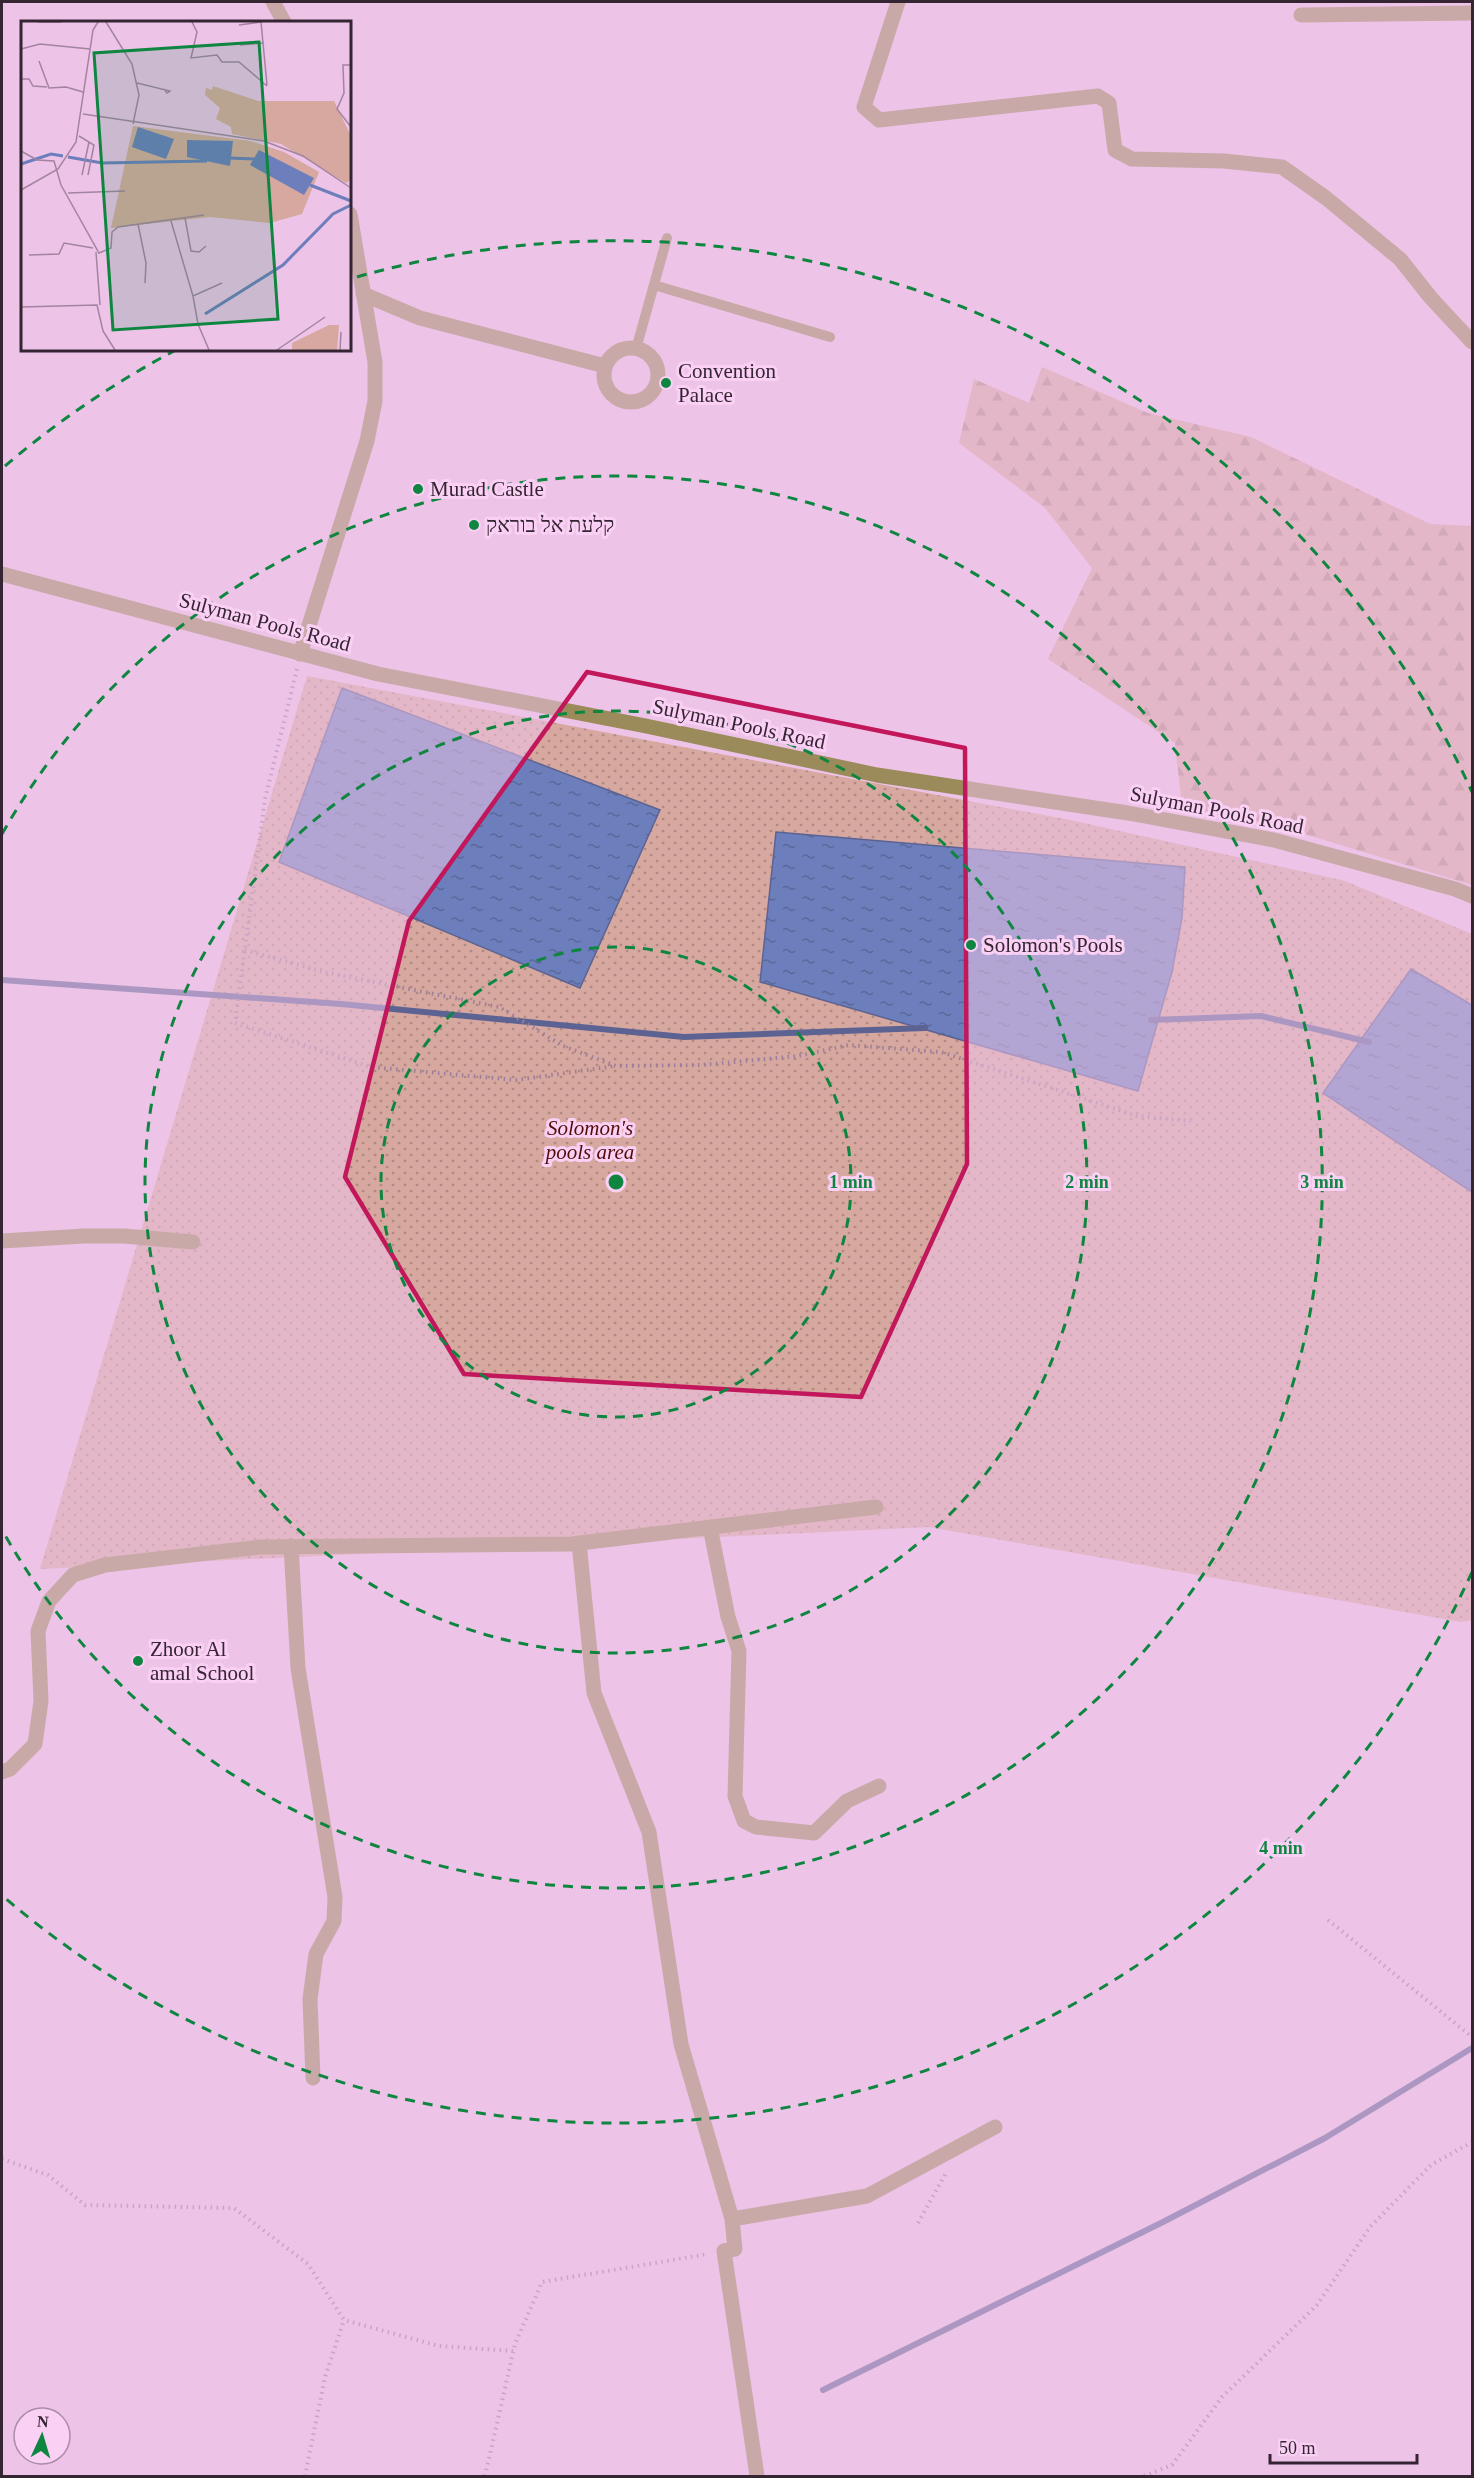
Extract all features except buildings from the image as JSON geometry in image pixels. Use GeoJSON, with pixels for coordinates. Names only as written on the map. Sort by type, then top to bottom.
{"type":"FeatureCollection","features":[{"type":"Feature","properties":{"kind":"street"},"geometry":{"type":"LineString","coordinates":[[273,2],[283,21]]}},
{"type":"Feature","properties":{"kind":"street"},"geometry":{"type":"LineString","coordinates":[[898,2],[864,107],[879,120],[1098,96],[1109,103],[1115,150],[1132,159],[1224,161],[1282,167],[1326,198],[1400,259],[1431,297],[1473,342]]}},
{"type":"Feature","properties":{"kind":"street"},"geometry":{"type":"LineString","coordinates":[[1301,15],[1473,13]]}},
{"type":"Feature","properties":{"kind":"street"},"geometry":{"type":"LineString","coordinates":[[300,654],[367,441],[375,401],[375,362],[351,220]]}},
{"type":"Feature","properties":{"kind":"street"},"geometry":{"type":"LineString","coordinates":[[363,294],[420,318],[605,366]]}},
{"type":"Feature","properties":{"kind":"street"},"geometry":{"type":"LineString","coordinates":[[636,349],[651,357],[658,372],[654,388],[642,399],[634,401],[617,398],[605,383],[605,366],[618,351],[636,349]]}},
{"type":"Feature","properties":{"kind":"street","name":"Sulyman Pools Road"},"geometry":{"type":"LineString","coordinates":[[2,574],[378,674],[646,726],[877,775],[1128,813],[1274,840],[1473,896]]}},
{"type":"Feature","properties":{"kind":"street"},"geometry":{"type":"LineString","coordinates":[[2,1241],[114,1236],[192,1242]]}},
{"type":"Feature","properties":{"kind":"street"},"geometry":{"type":"LineString","coordinates":[[2,1772],[10,1769],[35,1744],[41,1701],[38,1631],[49,1601],[73,1575],[105,1564],[260,1547],[579,1544],[876,1507]]}},
{"type":"Feature","properties":{"kind":"street"},"geometry":{"type":"LineString","coordinates":[[710,1527],[728,1617],[739,1651],[735,1796],[744,1821],[756,1827],[814,1833],[847,1801],[879,1786]]}},
{"type":"Feature","properties":{"kind":"street"},"geometry":{"type":"LineString","coordinates":[[579,1544],[594,1693],[649,1833],[681,2044],[732,2219],[735,2249],[724,2251],[757,2476]]}},
{"type":"Feature","properties":{"kind":"street"},"geometry":{"type":"LineString","coordinates":[[291,1546],[298,1668],[335,1897],[334,1921],[316,1954],[310,1999],[313,2078]]}},
{"type":"Feature","properties":{"kind":"street"},"geometry":{"type":"LineString","coordinates":[[732,2219],[867,2196],[996,2127]]}},
{"type":"Feature","properties":{"kind":"lane"},"geometry":{"type":"LineString","coordinates":[[636,349],[667,238]]}},
{"type":"Feature","properties":{"kind":"lane"},"geometry":{"type":"LineString","coordinates":[[654,285],[830,337]]}},
{"type":"Feature","properties":{"kind":"path"},"geometry":{"type":"LineString","coordinates":[[300,654],[266,799],[235,1023],[371,1067],[516,1080],[616,1066],[711,1064],[798,1056],[849,1045],[941,1052],[1137,1116],[1191,1121]]}},
{"type":"Feature","properties":{"kind":"path"},"geometry":{"type":"LineString","coordinates":[[245,950],[324,972],[500,1007],[563,1046],[616,1066]]}},
{"type":"Feature","properties":{"kind":"path"},"geometry":{"type":"LineString","coordinates":[[1328,1920],[1473,2037]]}},
{"type":"Feature","properties":{"kind":"path"},"geometry":{"type":"LineString","coordinates":[[1144,2476],[1172,2465],[1222,2397],[1317,2305],[1370,2227],[1431,2165],[1473,2142]]}},
{"type":"Feature","properties":{"kind":"path"},"geometry":{"type":"LineString","coordinates":[[918,2223],[943,2180],[957,2148]]}},
{"type":"Feature","properties":{"kind":"path"},"geometry":{"type":"LineString","coordinates":[[2,2159],[48,2175],[85,2205],[234,2208],[308,2264],[344,2320],[439,2346],[513,2351]]}},
{"type":"Feature","properties":{"kind":"path"},"geometry":{"type":"LineString","coordinates":[[485,2476],[513,2351],[542,2282],[724,2251]]}},
{"type":"Feature","properties":{"kind":"path"},"geometry":{"type":"LineString","coordinates":[[305,2476],[325,2377],[344,2320]]}},
{"type":"Feature","properties":{"kind":"highlighted area"},"geometry":{"type":"Polygon","coordinates":[[[587,672],[965,748],[967,1164],[861,1397],[464,1374],[345,1177],[409,921],[587,672]]]}},
{"type":"Feature","properties":{"kind":"green space"},"geometry":{"type":"Polygon","coordinates":[[[1042,367],[1148,413],[1251,437],[1430,524],[1472,526],[1472,885],[1298,832],[1182,807],[1175,743],[1048,659],[1092,568],[1045,508],[959,443],[974,379],[1029,403],[1042,367]]]}},
{"type":"Feature","properties":{"kind":"green space","name":"Solomon's pools area"},"geometry":{"type":"Polygon","coordinates":[[[307,676],[1070,820],[1345,881],[1472,934],[1472,1620],[1461,1622],[929,1527],[40,1569],[307,676]]]}},
{"type":"Feature","properties":{"kind":"water"},"geometry":{"type":"Polygon","coordinates":[[[342,688],[660,810],[580,988],[279,862],[342,688]]]}},
{"type":"Feature","properties":{"kind":"water","name":"Solomon's Pools"},"geometry":{"type":"Polygon","coordinates":[[[776,832],[1185,867],[1182,918],[1172,972],[1138,1091],[760,982],[776,832]]]}},
{"type":"Feature","properties":{"kind":"water"},"geometry":{"type":"Polygon","coordinates":[[[1411,969],[1472,1005],[1472,1192],[1323,1093],[1411,969]]]}},
{"type":"Feature","properties":{"kind":"waterway"},"geometry":{"type":"LineString","coordinates":[[2,980],[341,1004],[684,1037],[925,1028]]}},
{"type":"Feature","properties":{"kind":"waterway"},"geometry":{"type":"LineString","coordinates":[[1151,1020],[1261,1016],[1369,1042]]}},
{"type":"Feature","properties":{"kind":"waterway"},"geometry":{"type":"LineString","coordinates":[[823,2390],[1163,2222],[1325,2138],[1472,2048]]}},
{"type":"Feature","properties":{"kind":"place","name":"Convention Palace"},"geometry":{"type":"Point","coordinates":[666,383]}},
{"type":"Feature","properties":{"kind":"place","name":"Murad Castle"},"geometry":{"type":"Point","coordinates":[418,489]}},
{"type":"Feature","properties":{"kind":"place","name":"קלעת אל בוראק"},"geometry":{"type":"Point","coordinates":[474,525]}},
{"type":"Feature","properties":{"kind":"place","name":"Solomon's Pools"},"geometry":{"type":"Point","coordinates":[971,945]}},
{"type":"Feature","properties":{"kind":"place","name":"Zhoor Al amal School"},"geometry":{"type":"Point","coordinates":[138,1661]}}]}
